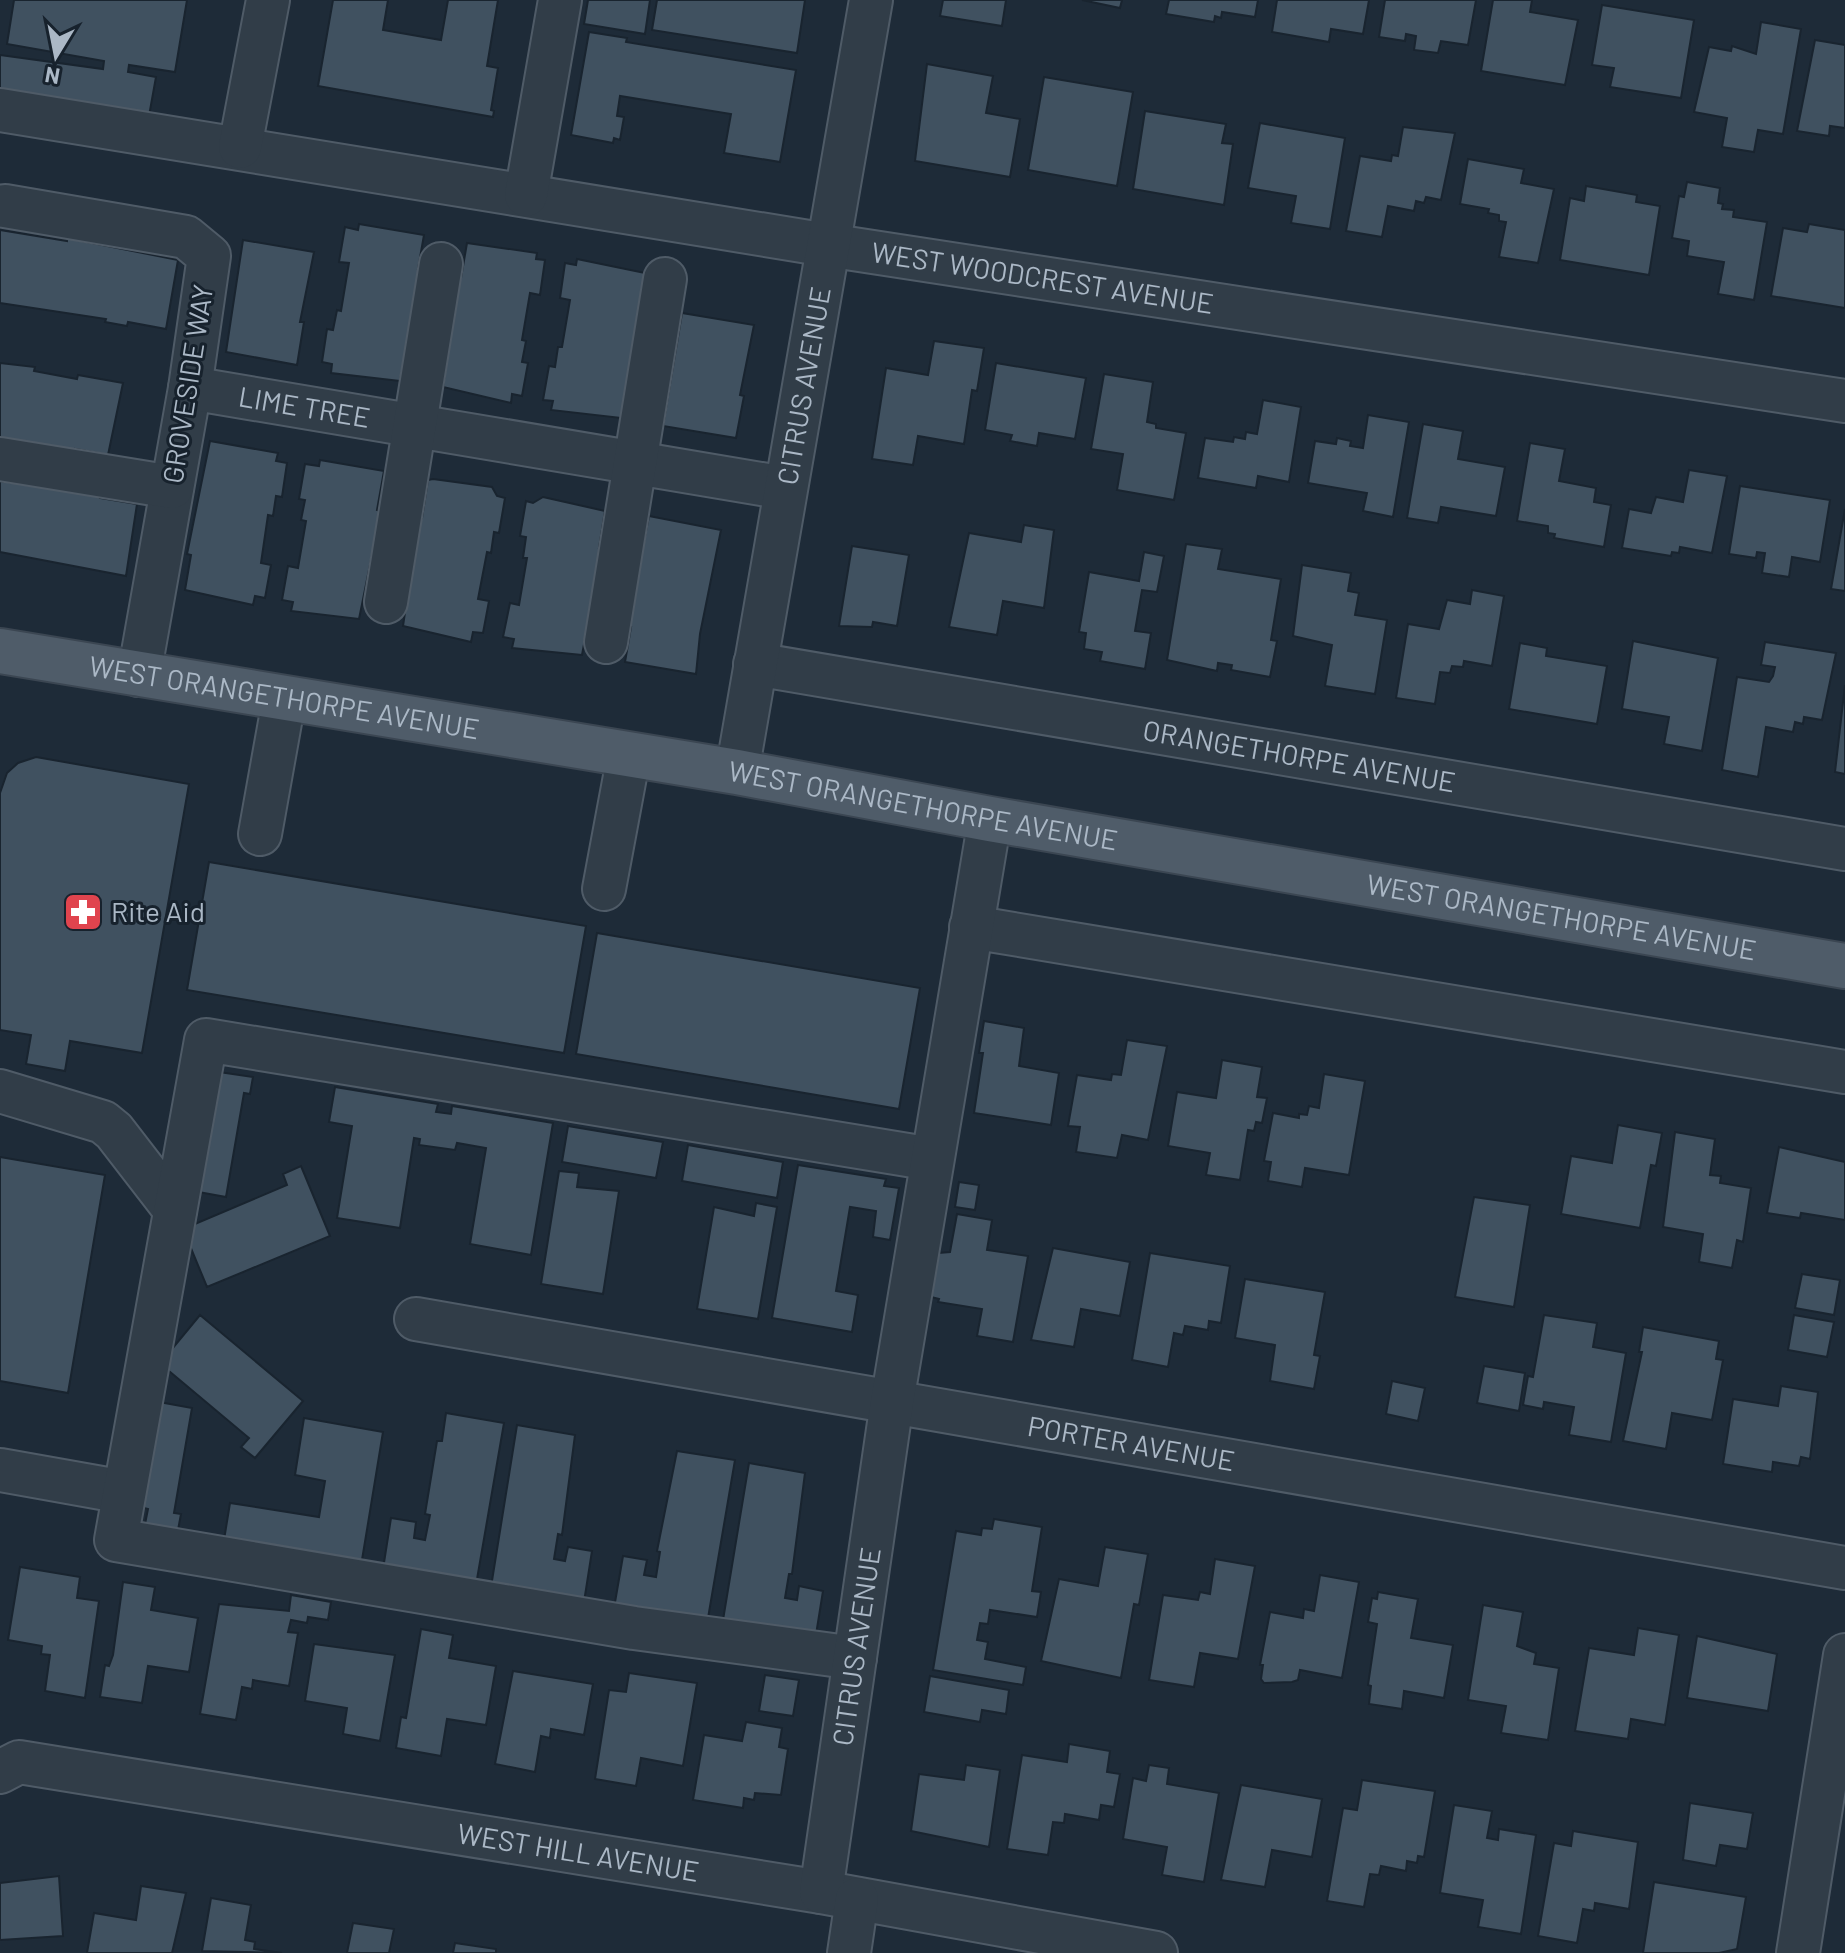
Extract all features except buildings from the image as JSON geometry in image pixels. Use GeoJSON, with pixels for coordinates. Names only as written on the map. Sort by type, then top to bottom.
{"type":"FeatureCollection","features":[{"type":"Feature","properties":{"kind":"main road","name":"WEST ORANGETHORPE AVENUE"},"geometry":{"type":"LineString","coordinates":[[0,651],[737,772],[990,819],[1845,966]]}},
{"type":"Feature","properties":{"kind":"street"},"geometry":{"type":"LineString","coordinates":[[240,147],[268,0]]}},
{"type":"Feature","properties":{"kind":"street"},"geometry":{"type":"LineString","coordinates":[[526,195],[560,0]]}},
{"type":"Feature","properties":{"kind":"street","name":"CITRUS AVENUE"},"geometry":{"type":"LineString","coordinates":[[737,772],[871,0]]}},
{"type":"Feature","properties":{"kind":"street","name":"WEST WOODCREST AVENUE"},"geometry":{"type":"LineString","coordinates":[[0,110],[827,245],[1845,401]]}},
{"type":"Feature","properties":{"kind":"street","name":"GROVESIDE WAY"},"geometry":{"type":"LineString","coordinates":[[5,206],[186,237],[209,256],[190,388],[139,675]]}},
{"type":"Feature","properties":{"kind":"street"},"geometry":{"type":"LineString","coordinates":[[386,602],[417,427],[441,264]]}},
{"type":"Feature","properties":{"kind":"street"},"geometry":{"type":"LineString","coordinates":[[606,642],[665,279]]}},
{"type":"Feature","properties":{"kind":"street","name":"LIME TREE"},"geometry":{"type":"LineString","coordinates":[[190,388],[785,488]]}},
{"type":"Feature","properties":{"kind":"street"},"geometry":{"type":"LineString","coordinates":[[0,459],[172,487]]}},
{"type":"Feature","properties":{"kind":"street","name":"ORANGETHORPE AVENUE"},"geometry":{"type":"LineString","coordinates":[[755,664],[1845,849]]}},
{"type":"Feature","properties":{"kind":"street"},"geometry":{"type":"LineString","coordinates":[[260,834],[284,700]]}},
{"type":"Feature","properties":{"kind":"street"},"geometry":{"type":"LineString","coordinates":[[604,889],[629,755]]}},
{"type":"Feature","properties":{"kind":"street","name":"CITRUS AVENUE"},"geometry":{"type":"LineString","coordinates":[[849,1953],[839,1895],[855,1658],[892,1402],[990,819]]}},
{"type":"Feature","properties":{"kind":"street"},"geometry":{"type":"LineString","coordinates":[[971,927],[1845,1072]]}},
{"type":"Feature","properties":{"kind":"street"},"geometry":{"type":"LineString","coordinates":[[855,1658],[634,1628],[116,1540],[206,1040],[932,1159]]}},
{"type":"Feature","properties":{"kind":"street"},"geometry":{"type":"LineString","coordinates":[[0,1091],[103,1122],[114,1131],[175,1210]]}},
{"type":"Feature","properties":{"kind":"street","name":"PORTER AVENUE"},"geometry":{"type":"LineString","coordinates":[[416,1319],[1845,1568]]}},
{"type":"Feature","properties":{"kind":"street"},"geometry":{"type":"LineString","coordinates":[[0,1470],[124,1492]]}},
{"type":"Feature","properties":{"kind":"street"},"geometry":{"type":"LineString","coordinates":[[1798,1953],[1845,1655]]}},
{"type":"Feature","properties":{"kind":"street","name":"WEST HILL AVENUE"},"geometry":{"type":"LineString","coordinates":[[0,1772],[19,1762],[839,1895],[1156,1953]]}},
{"type":"Feature","properties":{"kind":"place","name":"Rite Aid"},"geometry":{"type":"Point","coordinates":[83,912]}}]}
